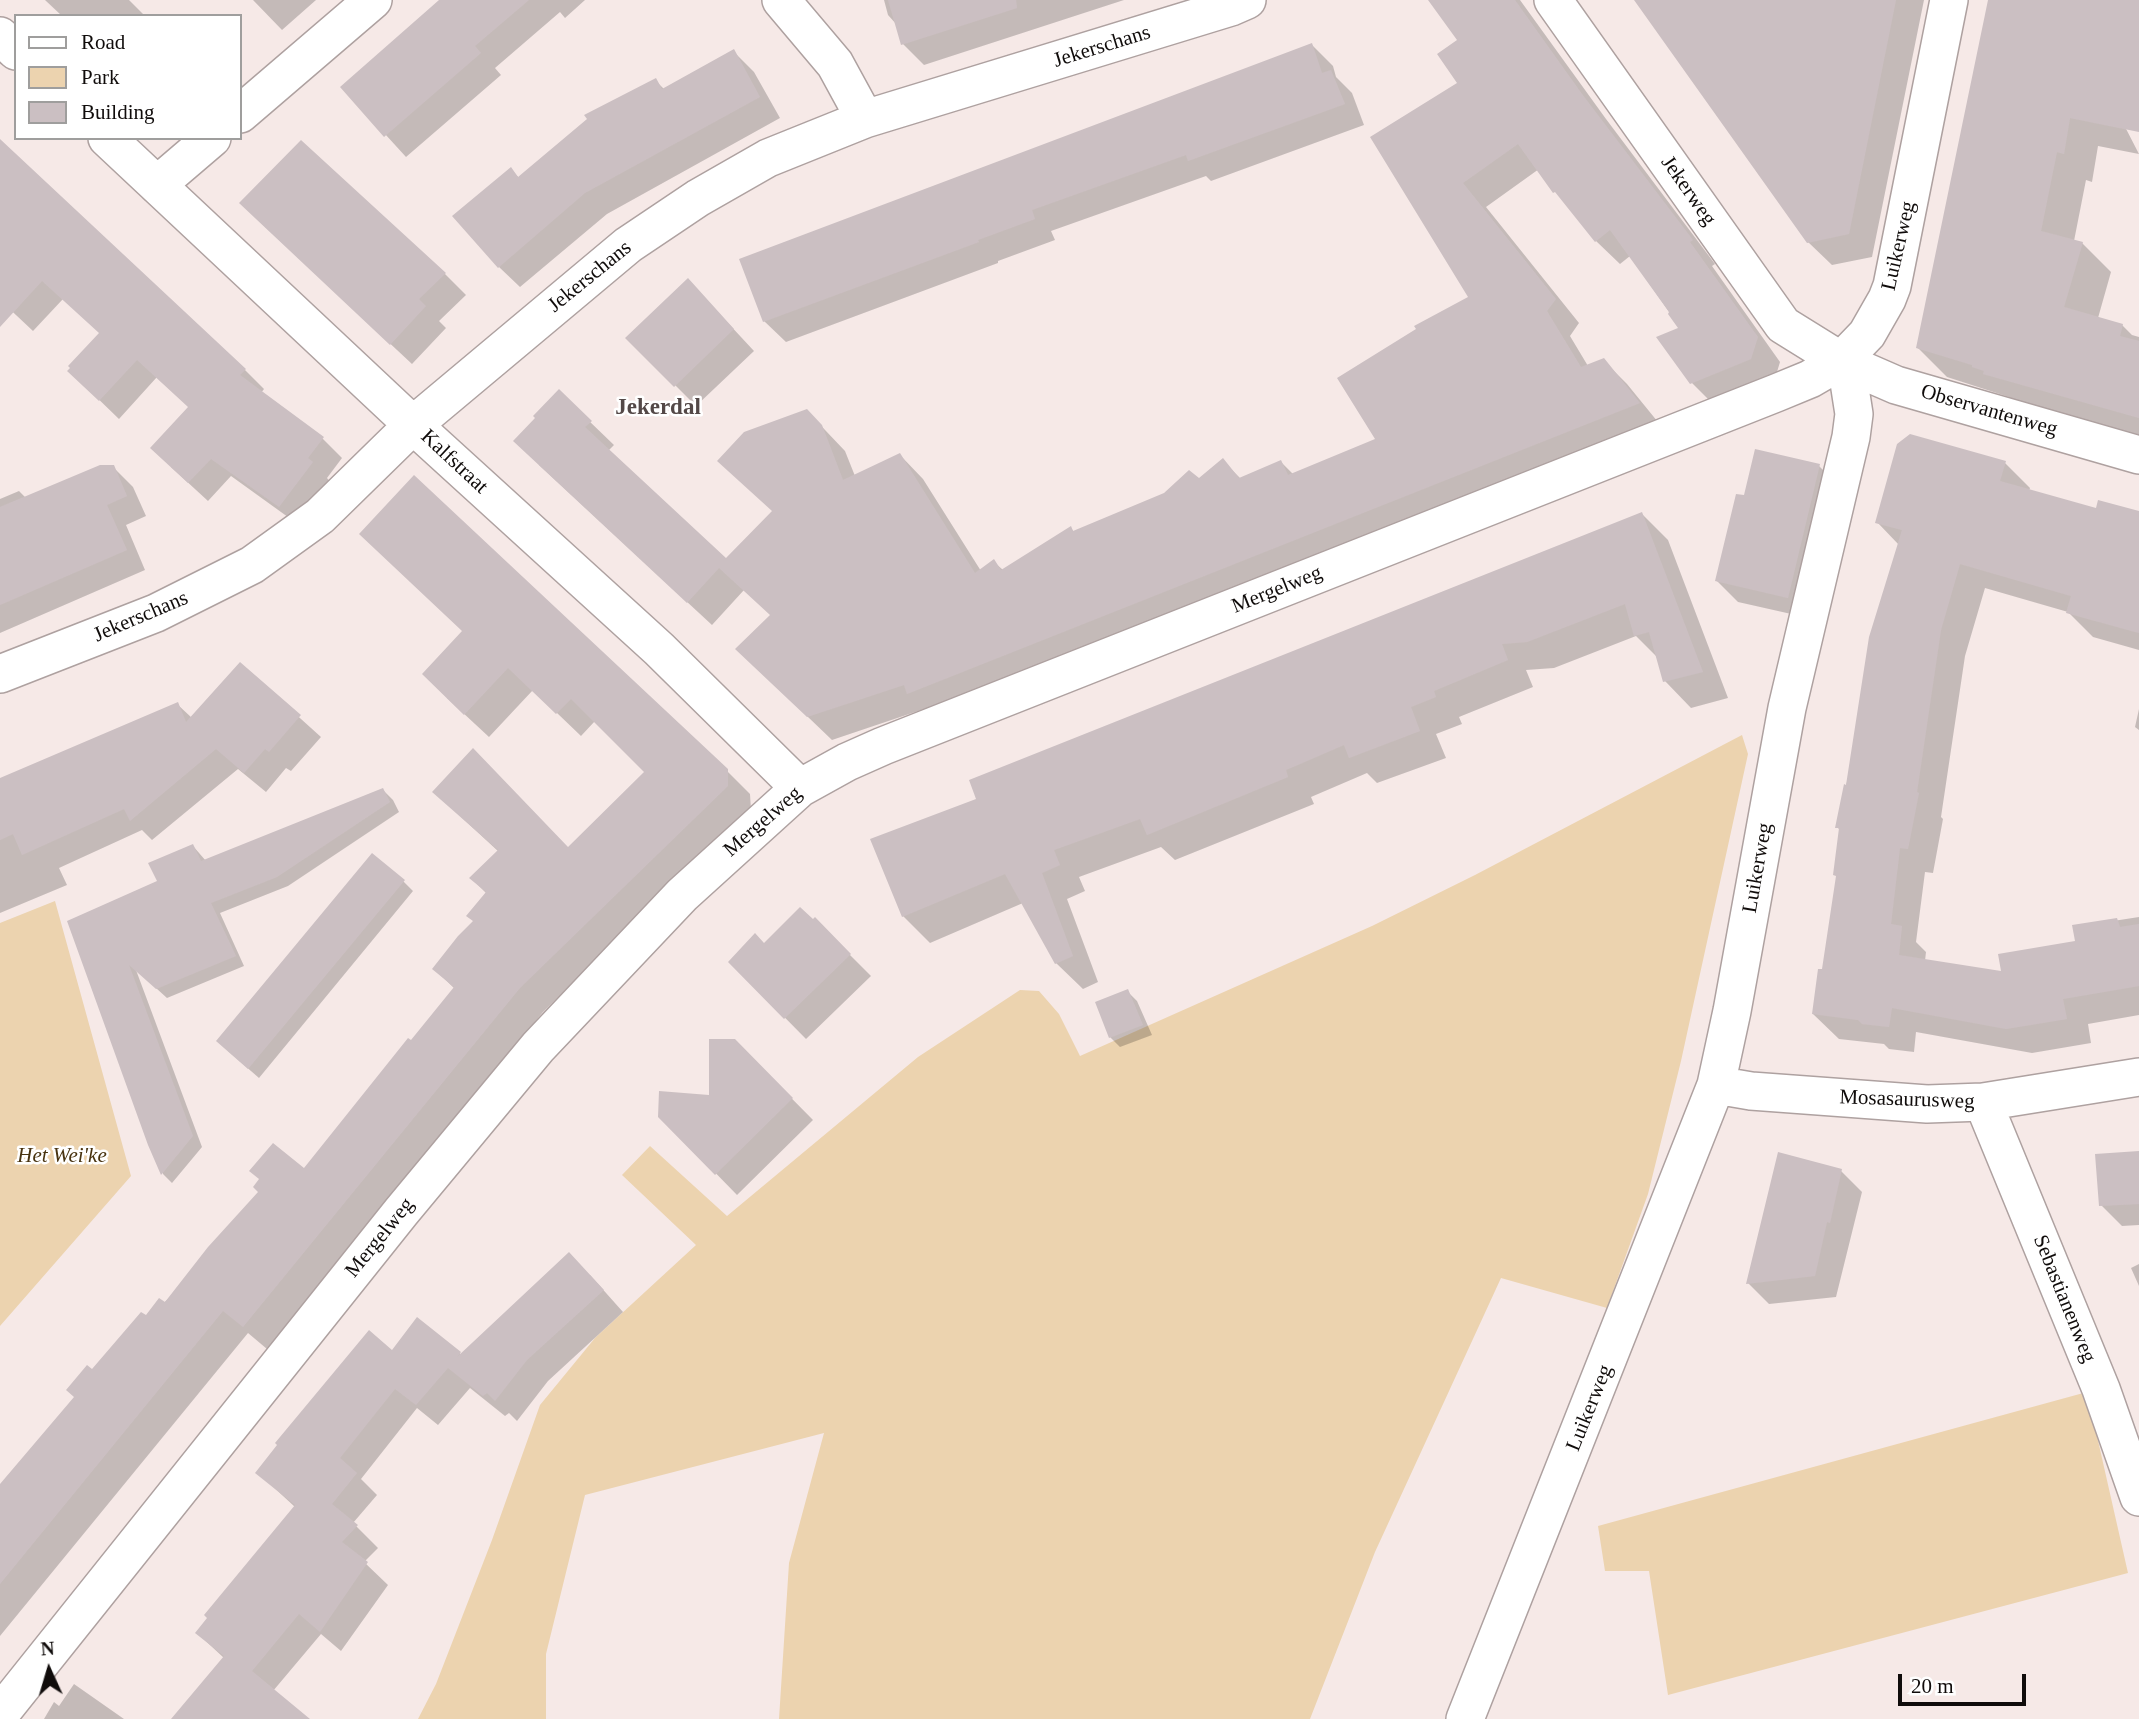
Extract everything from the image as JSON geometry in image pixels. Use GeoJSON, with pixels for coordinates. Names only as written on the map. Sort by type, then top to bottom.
{"type":"FeatureCollection","features":[{"type":"Feature","properties":{"kind":"street"},"geometry":{"type":"LineString","coordinates":[[242,112],[373,0]]}},
{"type":"Feature","properties":{"kind":"street"},"geometry":{"type":"LineString","coordinates":[[781,0],[835,64],[866,119]]}},
{"type":"Feature","properties":{"kind":"street","name":"Jekerschans"},"geometry":{"type":"LineString","coordinates":[[0,674],[156,613],[252,565],[320,516],[414,425],[628,245],[698,198],[768,158],[866,119],[1247,0]]}},
{"type":"Feature","properties":{"kind":"street","name":"Jekerweg"},"geometry":{"type":"LineString","coordinates":[[1553,0],[1783,325],[1841,361]]}},
{"type":"Feature","properties":{"kind":"street","name":"Luikerweg"},"geometry":{"type":"LineString","coordinates":[[1465,1719],[1716,1085],[1787,708],[1851,437],[1854,414],[1849,382],[1841,361],[1867,334],[1892,286],[1949,0]]}},
{"type":"Feature","properties":{"kind":"street"},"geometry":{"type":"LineString","coordinates":[[0,36],[14,49]]}},
{"type":"Feature","properties":{"kind":"street","name":"Kalfstraat"},"geometry":{"type":"LineString","coordinates":[[109,140],[659,649],[800,788]]}},
{"type":"Feature","properties":{"kind":"street"},"geometry":{"type":"LineString","coordinates":[[157,186],[210,140]]}},
{"type":"Feature","properties":{"kind":"street","name":"Observantenweg"},"geometry":{"type":"LineString","coordinates":[[1841,361],[1896,385],[2139,455]]}},
{"type":"Feature","properties":{"kind":"street","name":"Mergelweg"},"geometry":{"type":"LineString","coordinates":[[0,1714],[410,1201],[538,1047],[682,895],[800,788],[883,746],[1776,393],[1810,379],[1841,361]]}},
{"type":"Feature","properties":{"kind":"street","name":"Mosasaurusweg"},"geometry":{"type":"LineString","coordinates":[[1716,1085],[1751,1091],[1927,1104],[1983,1102],[2139,1077]]}},
{"type":"Feature","properties":{"kind":"street","name":"Sebastianenweg"},"geometry":{"type":"LineString","coordinates":[[1983,1102],[2101,1388],[2139,1497]]}},
{"type":"Feature","properties":{"kind":"green space"},"geometry":{"type":"Polygon","coordinates":[[[1742,735],[1748,754],[1681,1061],[1648,1194],[1607,1308],[1501,1278],[1375,1552],[1310,1719],[779,1719],[789,1563],[824,1433],[585,1495],[546,1654],[546,1719],[418,1719],[436,1684],[492,1540],[540,1405],[595,1338],[696,1245],[622,1175],[650,1146],[727,1216],[918,1057],[1020,990],[1039,991],[1059,1014],[1080,1056],[1372,926],[1742,735]]]}},
{"type":"Feature","properties":{"kind":"green space","name":"Het Wei'ke"},"geometry":{"type":"Polygon","coordinates":[[[55,901],[131,1176],[0,1326],[0,923],[55,901]]]}},
{"type":"Feature","properties":{"kind":"green space"},"geometry":{"type":"Polygon","coordinates":[[[2087,1392],[2128,1573],[1668,1695],[1649,1571],[1605,1571],[1598,1526],[2087,1392]]]}},
{"type":"Feature","properties":{"kind":"building"},"geometry":{"type":"Polygon","coordinates":[[[439,0],[529,0],[475,46],[481,53],[384,137],[340,87],[439,0]]]}},
{"type":"Feature","properties":{"kind":"building"},"geometry":{"type":"Polygon","coordinates":[[[888,0],[1016,0],[1017,8],[901,45],[888,0]]]}},
{"type":"Feature","properties":{"kind":"building"},"geometry":{"type":"Polygon","coordinates":[[[1428,0],[1515,0],[1582,94],[1693,240],[1690,242],[1758,337],[1751,359],[1690,384],[1656,337],[1678,328],[1669,312],[1610,230],[1595,242],[1555,192],[1553,193],[1518,144],[1463,183],[1556,299],[1547,311],[1581,367],[1604,358],[1640,403],[907,694],[904,685],[807,717],[735,649],[770,615],[719,568],[687,603],[513,441],[559,389],[592,421],[585,427],[726,558],[772,511],[717,461],[744,432],[807,409],[822,425],[843,480],[900,453],[975,573],[994,559],[1001,570],[1071,526],[1073,531],[1164,493],[1189,470],[1199,478],[1223,458],[1239,478],[1281,460],[1288,475],[1375,439],[1337,378],[1416,329],[1414,326],[1468,297],[1370,137],[1457,83],[1437,54],[1457,40],[1428,0]]]}},
{"type":"Feature","properties":{"kind":"building"},"geometry":{"type":"Polygon","coordinates":[[[1634,0],[1896,0],[1849,234],[1807,243],[1634,0]]]}},
{"type":"Feature","properties":{"kind":"building"},"geometry":{"type":"Polygon","coordinates":[[[1988,0],[2139,0],[2139,132],[2070,118],[2064,154],[2057,152],[2041,231],[2083,242],[2064,307],[2123,324],[2120,336],[2139,341],[2139,418],[1983,374],[1984,371],[1972,365],[1916,348],[1988,0]]]}},
{"type":"Feature","properties":{"kind":"building"},"geometry":{"type":"Polygon","coordinates":[[[1312,43],[1322,73],[1331,70],[1345,104],[1188,161],[1186,155],[1032,210],[1035,219],[763,322],[739,259],[1312,43]]]}},
{"type":"Feature","properties":{"kind":"building"},"geometry":{"type":"Polygon","coordinates":[[[734,49],[760,97],[585,193],[498,268],[452,216],[511,167],[518,177],[587,119],[584,115],[656,78],[662,89],[734,49]]]}},
{"type":"Feature","properties":{"kind":"building"},"geometry":{"type":"Polygon","coordinates":[[[0,139],[246,369],[240,375],[324,437],[308,458],[313,462],[279,507],[211,459],[188,483],[150,448],[188,407],[137,360],[99,401],[67,371],[70,368],[68,366],[99,333],[42,281],[0,327],[0,139]]]}},
{"type":"Feature","properties":{"kind":"building"},"geometry":{"type":"Polygon","coordinates":[[[301,140],[446,273],[419,299],[426,306],[390,345],[239,203],[301,140]]]}},
{"type":"Feature","properties":{"kind":"building"},"geometry":{"type":"Polygon","coordinates":[[[688,278],[734,329],[674,387],[625,338],[688,278]]]}},
{"type":"Feature","properties":{"kind":"building"},"geometry":{"type":"Polygon","coordinates":[[[1910,434],[2006,461],[2000,481],[2096,508],[2098,500],[2139,511],[2139,633],[2066,613],[2071,596],[1960,564],[1941,630],[1917,792],[1919,793],[1908,849],[1900,848],[1891,924],[1902,926],[1899,955],[2001,971],[1998,954],[2075,941],[2072,925],[2117,918],[2120,927],[2139,924],[2139,986],[2063,999],[2067,1019],[2006,1029],[1892,1008],[1889,1027],[1812,1014],[1818,969],[1822,969],[1836,876],[1833,875],[1839,828],[1835,828],[1844,784],[1846,785],[1869,637],[1902,530],[1875,523],[1897,444],[1910,434]]]}},
{"type":"Feature","properties":{"kind":"building"},"geometry":{"type":"Polygon","coordinates":[[[1755,449],[1820,464],[1788,598],[1715,581],[1736,494],[1744,495],[1755,449]]]}},
{"type":"Feature","properties":{"kind":"building"},"geometry":{"type":"Polygon","coordinates":[[[100,465],[114,465],[127,496],[107,505],[127,550],[0,605],[0,507],[100,465]]]}},
{"type":"Feature","properties":{"kind":"building"},"geometry":{"type":"Polygon","coordinates":[[[414,475],[728,769],[728,786],[520,988],[243,1327],[223,1311],[0,1584],[0,1484],[74,1397],[66,1390],[87,1365],[92,1369],[141,1312],[146,1315],[159,1298],[165,1302],[208,1247],[258,1192],[253,1187],[259,1179],[249,1171],[273,1143],[304,1168],[408,1038],[411,1040],[454,987],[432,969],[473,921],[466,916],[486,892],[469,878],[498,850],[432,792],[473,748],[568,847],[644,772],[571,699],[556,714],[508,668],[464,715],[422,674],[462,631],[359,534],[414,475]]]}},
{"type":"Feature","properties":{"kind":"building"},"geometry":{"type":"Polygon","coordinates":[[[1642,512],[1703,672],[1663,682],[1649,632],[1634,636],[1625,604],[1527,642],[1502,644],[1508,660],[1434,691],[1436,697],[1411,707],[1420,731],[1349,758],[1344,745],[1286,770],[1288,777],[1147,835],[1140,819],[1054,850],[1060,865],[1042,873],[1073,956],[1055,964],[1005,874],[902,917],[870,839],[976,799],[969,780],[1642,512]]]}},
{"type":"Feature","properties":{"kind":"building"},"geometry":{"type":"Polygon","coordinates":[[[240,662],[301,715],[269,752],[265,749],[244,773],[216,749],[130,821],[124,809],[22,855],[13,834],[0,840],[0,778],[178,702],[186,722],[240,662]]]}},
{"type":"Feature","properties":{"kind":"building"},"geometry":{"type":"Polygon","coordinates":[[[383,788],[390,802],[277,877],[211,903],[236,956],[156,989],[129,965],[193,1136],[161,1175],[67,921],[157,881],[148,863],[193,844],[201,861],[383,788]]]}},
{"type":"Feature","properties":{"kind":"building"},"geometry":{"type":"Polygon","coordinates":[[[372,853],[405,880],[248,1069],[216,1041],[372,853]]]}},
{"type":"Feature","properties":{"kind":"building"},"geometry":{"type":"Polygon","coordinates":[[[800,907],[813,919],[815,917],[851,954],[784,1019],[728,962],[755,933],[764,943],[800,907]]]}},
{"type":"Feature","properties":{"kind":"building"},"geometry":{"type":"Polygon","coordinates":[[[1128,989],[1143,1025],[1109,1038],[1095,1002],[1128,989]]]}},
{"type":"Feature","properties":{"kind":"building"},"geometry":{"type":"Polygon","coordinates":[[[709,1039],[735,1039],[793,1098],[715,1175],[658,1117],[659,1091],[709,1095],[709,1039]]]}},
{"type":"Feature","properties":{"kind":"building"},"geometry":{"type":"Polygon","coordinates":[[[2139,1151],[2139,1204],[2099,1206],[2095,1154],[2139,1151]]]}},
{"type":"Feature","properties":{"kind":"building"},"geometry":{"type":"Polygon","coordinates":[[[1778,1152],[1842,1169],[1830,1223],[1827,1222],[1815,1276],[1746,1284],[1778,1152]]]}},
{"type":"Feature","properties":{"kind":"building"},"geometry":{"type":"Polygon","coordinates":[[[569,1252],[604,1290],[527,1360],[495,1401],[487,1393],[483,1396],[448,1368],[416,1405],[395,1389],[340,1458],[357,1473],[332,1504],[358,1525],[342,1542],[368,1562],[320,1632],[299,1614],[252,1671],[310,1719],[171,1719],[224,1656],[195,1633],[207,1618],[204,1615],[295,1505],[255,1473],[277,1445],[275,1443],[369,1330],[392,1350],[417,1317],[461,1352],[457,1357],[569,1252]]]}},
{"type":"Feature","properties":{"kind":"district","name":"Jekerdal"},"geometry":{"type":"Point","coordinates":[658,408]}}]}
